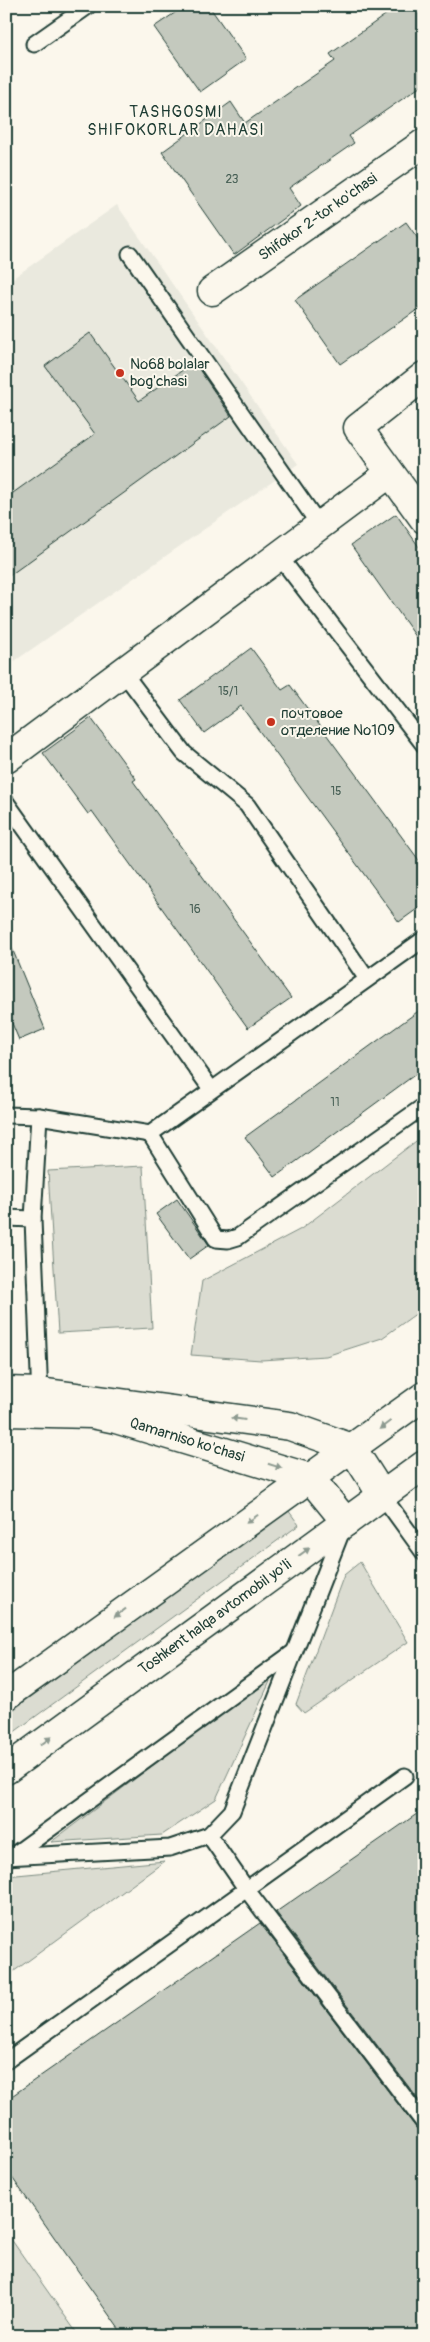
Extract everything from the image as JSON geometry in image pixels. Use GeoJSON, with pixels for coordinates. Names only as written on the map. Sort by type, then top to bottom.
{"type":"FeatureCollection","features":[{"type":"Feature","properties":{"kind":"main road","name":"Shifokor 2-tor ko'chasi"},"geometry":{"type":"LineString","coordinates":[[212,290],[424,143]]}},
{"type":"Feature","properties":{"kind":"main road"},"geometry":{"type":"LineString","coordinates":[[424,376],[358,428],[424,519]]}},
{"type":"Feature","properties":{"kind":"main road"},"geometry":{"type":"LineString","coordinates":[[6,759],[390,473]]}},
{"type":"Feature","properties":{"kind":"main road","name":"Qamarniso ko'chasi"},"geometry":{"type":"LineString","coordinates":[[6,1391],[40,1402],[116,1419],[310,1478]]}},
{"type":"Feature","properties":{"kind":"main road"},"geometry":{"type":"LineString","coordinates":[[6,1696],[424,1396]]}},
{"type":"Feature","properties":{"kind":"main road","name":"Qamarniso ko'chasi"},"geometry":{"type":"LineString","coordinates":[[6,1412],[40,1402],[290,1426],[352,1448]]}},
{"type":"Feature","properties":{"kind":"main road"},"geometry":{"type":"LineString","coordinates":[[352,1448],[382,1495]]}},
{"type":"Feature","properties":{"kind":"main road","name":"Toshkent halqa avtomobil yo'li"},"geometry":{"type":"LineString","coordinates":[[6,1770],[424,1465]]}},
{"type":"Feature","properties":{"kind":"main road"},"geometry":{"type":"LineString","coordinates":[[310,1478],[346,1522]]}},
{"type":"Feature","properties":{"kind":"lane"},"geometry":{"type":"LineString","coordinates":[[34,44],[88,6]]}},
{"type":"Feature","properties":{"kind":"lane"},"geometry":{"type":"LineString","coordinates":[[130,254],[320,526]]}},
{"type":"Feature","properties":{"kind":"lane"},"geometry":{"type":"LineString","coordinates":[[279,556],[424,745]]}},
{"type":"Feature","properties":{"kind":"lane"},"geometry":{"type":"LineString","coordinates":[[124,672],[184,753],[247,805],[367,979]]}},
{"type":"Feature","properties":{"kind":"lane"},"geometry":{"type":"LineString","coordinates":[[6,802],[211,1089]]}},
{"type":"Feature","properties":{"kind":"lane"},"geometry":{"type":"LineString","coordinates":[[6,1115],[39,1116],[150,1134],[424,939]]}},
{"type":"Feature","properties":{"kind":"lane"},"geometry":{"type":"LineString","coordinates":[[150,1134],[216,1238],[228,1240],[238,1237],[424,1106]]}},
{"type":"Feature","properties":{"kind":"lane"},"geometry":{"type":"LineString","coordinates":[[39,1116],[34,1219],[40,1402]]}},
{"type":"Feature","properties":{"kind":"lane"},"geometry":{"type":"LineString","coordinates":[[6,1218],[34,1219]]}},
{"type":"Feature","properties":{"kind":"lane"},"geometry":{"type":"LineString","coordinates":[[382,1495],[424,1553]]}},
{"type":"Feature","properties":{"kind":"lane"},"geometry":{"type":"LineString","coordinates":[[8,1857],[170,1848],[209,1835],[232,1811],[346,1522]]}},
{"type":"Feature","properties":{"kind":"lane"},"geometry":{"type":"LineString","coordinates":[[8,1857],[294,1652]]}},
{"type":"Feature","properties":{"kind":"lane"},"geometry":{"type":"LineString","coordinates":[[6,2061],[405,1776]]}},
{"type":"Feature","properties":{"kind":"lane"},"geometry":{"type":"LineString","coordinates":[[209,1835],[247,1890],[424,2123]]}},
{"type":"Feature","properties":{"kind":"shaded area","name":"№68 bolalar bog'chasi"},"geometry":{"type":"Polygon","coordinates":[[[117,205],[298,464],[6,667],[6,283],[117,205]]]}},
{"type":"Feature","properties":{"kind":"shaded area"},"geometry":{"type":"Polygon","coordinates":[[[424,1135],[424,1308],[382,1338],[326,1356],[261,1360],[191,1355],[202,1281],[301,1229],[424,1135]]]}},
{"type":"Feature","properties":{"kind":"shaded area"},"geometry":{"type":"Polygon","coordinates":[[[143,1166],[152,1328],[58,1333],[48,1171],[143,1166]]]}},
{"type":"Feature","properties":{"kind":"shaded area"},"geometry":{"type":"Polygon","coordinates":[[[288,1510],[299,1525],[6,1738],[6,1715],[288,1510]]]}},
{"type":"Feature","properties":{"kind":"shaded area"},"geometry":{"type":"Polygon","coordinates":[[[360,1562],[408,1642],[304,1713],[296,1704],[344,1575],[360,1562]]]}},
{"type":"Feature","properties":{"kind":"shaded area"},"geometry":{"type":"Polygon","coordinates":[[[273,1675],[216,1799],[162,1835],[51,1842],[273,1675]]]}},
{"type":"Feature","properties":{"kind":"shaded area"},"geometry":{"type":"Polygon","coordinates":[[[165,1861],[6,1977],[6,1876],[165,1861]]]}},
{"type":"Feature","properties":{"kind":"shaded area"},"geometry":{"type":"Polygon","coordinates":[[[6,2232],[79,2336],[6,2336],[6,2232]]]}},
{"type":"Feature","properties":{"kind":"building"},"geometry":{"type":"Polygon","coordinates":[[[185,6],[209,6],[246,59],[200,92],[154,27],[185,6]]]}},
{"type":"Feature","properties":{"kind":"building"},"geometry":{"type":"Polygon","coordinates":[[[398,6],[424,6],[424,84],[349,136],[354,143],[289,188],[301,206],[234,255],[162,152],[231,102],[245,123],[335,61],[330,54],[398,6]]]}},
{"type":"Feature","properties":{"kind":"building"},"geometry":{"type":"Polygon","coordinates":[[[406,222],[424,247],[424,305],[340,364],[295,300],[406,222]]]}},
{"type":"Feature","properties":{"kind":"building"},"geometry":{"type":"Polygon","coordinates":[[[90,333],[139,401],[194,362],[231,416],[6,578],[6,498],[95,434],[45,366],[90,333]]]}},
{"type":"Feature","properties":{"kind":"building"},"geometry":{"type":"Polygon","coordinates":[[[396,514],[424,554],[424,648],[351,545],[396,514]]]}},
{"type":"Feature","properties":{"kind":"building"},"geometry":{"type":"Polygon","coordinates":[[[251,648],[282,690],[290,685],[424,867],[424,904],[399,922],[241,706],[204,733],[180,700],[251,648]]]}},
{"type":"Feature","properties":{"kind":"building"},"geometry":{"type":"Polygon","coordinates":[[[91,718],[136,779],[133,781],[291,998],[248,1028],[92,811],[88,814],[43,753],[91,718]]]}},
{"type":"Feature","properties":{"kind":"building"},"geometry":{"type":"Polygon","coordinates":[[[7,936],[45,1029],[19,1040],[6,1009],[7,936]]]}},
{"type":"Feature","properties":{"kind":"building"},"geometry":{"type":"Polygon","coordinates":[[[424,1007],[424,1068],[275,1177],[245,1137],[424,1007]]]}},
{"type":"Feature","properties":{"kind":"building"},"geometry":{"type":"Polygon","coordinates":[[[177,1199],[209,1245],[189,1259],[156,1214],[177,1199]]]}},
{"type":"Feature","properties":{"kind":"building"},"geometry":{"type":"Polygon","coordinates":[[[424,1809],[424,2107],[276,1912],[424,1809]]]}},
{"type":"Feature","properties":{"kind":"building"},"geometry":{"type":"Polygon","coordinates":[[[260,1923],[417,2129],[424,2132],[424,2336],[124,2336],[6,2169],[6,2100],[260,1923]]]}},
{"type":"Feature","properties":{"kind":"place","name":"№68 bolalar bog'chasi"},"geometry":{"type":"Point","coordinates":[120,373]}},
{"type":"Feature","properties":{"kind":"place","name":"почтовое отделение №109"},"geometry":{"type":"Point","coordinates":[271,722]}},
{"type":"Feature","properties":{"kind":"district","name":"TASHGOSMI SHIFOKORLAR DAHASI"},"geometry":{"type":"Point","coordinates":[176,121]}}]}
